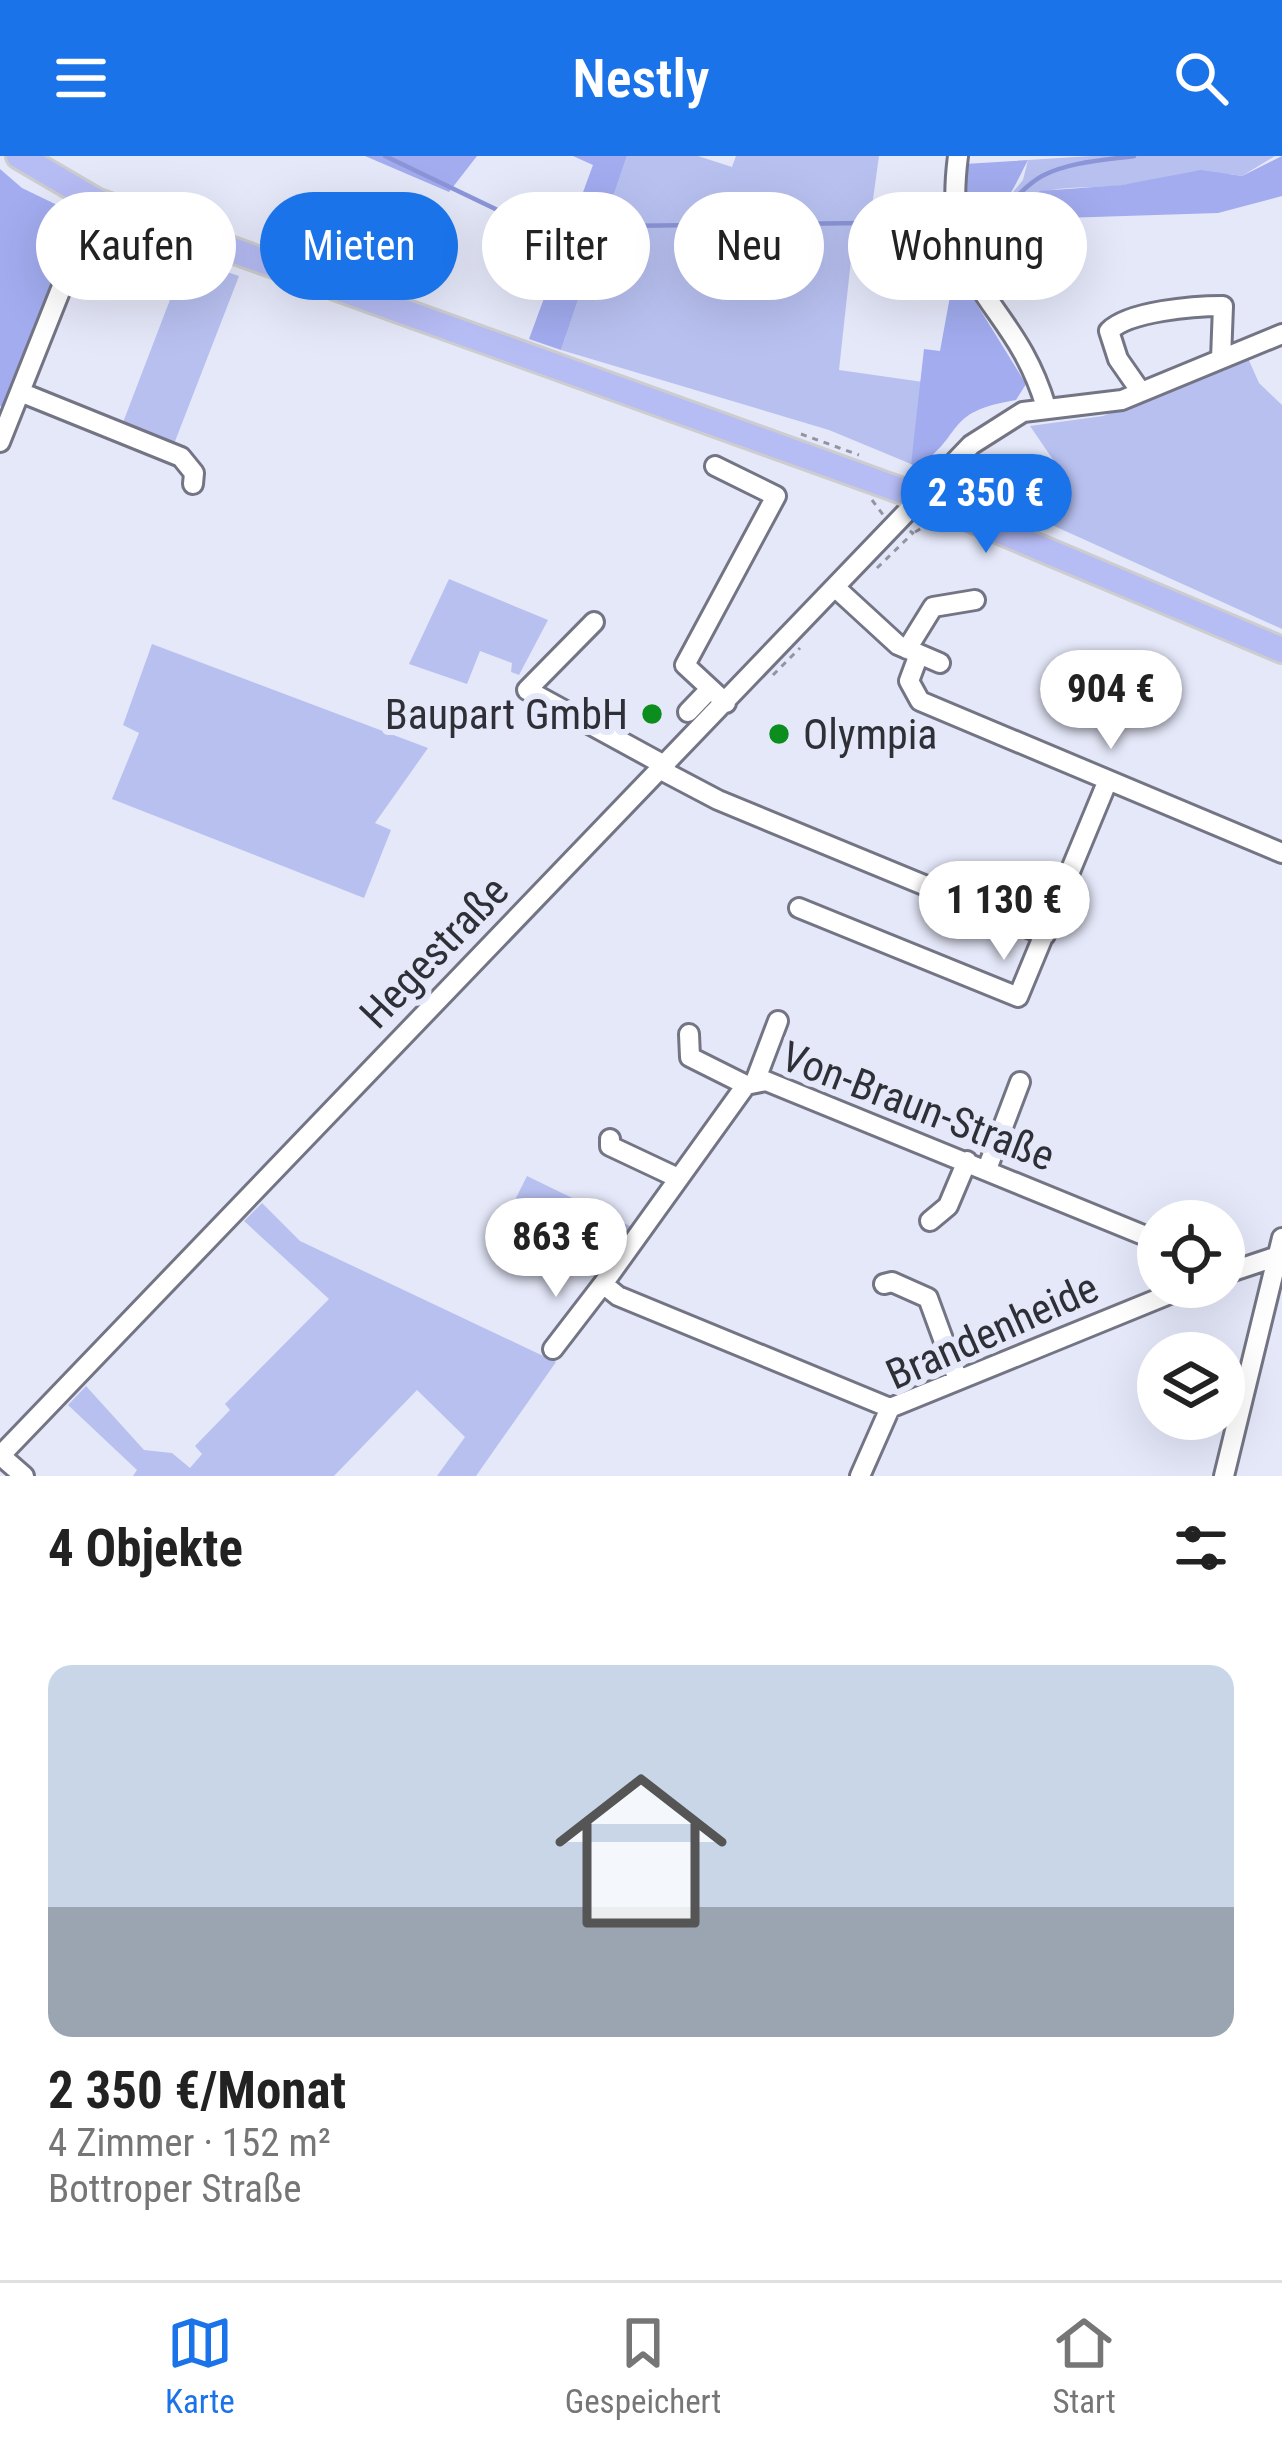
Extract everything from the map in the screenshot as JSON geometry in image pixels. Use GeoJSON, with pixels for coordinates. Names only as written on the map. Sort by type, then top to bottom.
{"type":"FeatureCollection","features":[{"type":"Feature","properties":{"kind":"main road"},"geometry":{"type":"LineString","coordinates":[[19,156],[81,192]]}},
{"type":"Feature","properties":{"kind":"main road"},"geometry":{"type":"LineString","coordinates":[[236,251],[919,497],[1282,650]]}},
{"type":"Feature","properties":{"kind":"street"},"geometry":{"type":"LineString","coordinates":[[958,156],[953,218],[968,269],[1027,354],[1046,407]]}},
{"type":"Feature","properties":{"kind":"street"},"geometry":{"type":"LineString","coordinates":[[0,442],[57,300]]}},
{"type":"Feature","properties":{"kind":"street"},"geometry":{"type":"LineString","coordinates":[[1141,392],[1118,359],[1109,331],[1116,323],[1142,320],[1159,308],[1223,307],[1222,359]]}},
{"type":"Feature","properties":{"kind":"street","name":"Hegestraße"},"geometry":{"type":"LineString","coordinates":[[0,1455],[837,589],[919,497],[998,424],[1046,407],[1114,402],[1282,334]]}},
{"type":"Feature","properties":{"kind":"street"},"geometry":{"type":"LineString","coordinates":[[20,392],[182,457],[194,473],[193,484]]}},
{"type":"Feature","properties":{"kind":"street"},"geometry":{"type":"LineString","coordinates":[[715,466],[776,496],[685,665],[726,704]]}},
{"type":"Feature","properties":{"kind":"street"},"geometry":{"type":"LineString","coordinates":[[837,589],[913,652],[940,664]]}},
{"type":"Feature","properties":{"kind":"street"},"geometry":{"type":"LineString","coordinates":[[975,600],[933,607],[913,652],[909,681],[920,701],[1282,853]]}},
{"type":"Feature","properties":{"kind":"street"},"geometry":{"type":"LineString","coordinates":[[594,622],[527,690],[718,800],[1045,935]]}},
{"type":"Feature","properties":{"kind":"street"},"geometry":{"type":"LineString","coordinates":[[688,712],[710,689]]}},
{"type":"Feature","properties":{"kind":"street"},"geometry":{"type":"LineString","coordinates":[[799,908],[1018,997],[1108,780]]}},
{"type":"Feature","properties":{"kind":"street"},"geometry":{"type":"LineString","coordinates":[[689,1034],[690,1057],[751,1082],[778,1021]]}},
{"type":"Feature","properties":{"kind":"street","name":"Von-Braun-Straße"},"geometry":{"type":"LineString","coordinates":[[553,1349],[751,1082],[967,1161],[1137,1232]]}},
{"type":"Feature","properties":{"kind":"street"},"geometry":{"type":"LineString","coordinates":[[987,1169],[1020,1082]]}},
{"type":"Feature","properties":{"kind":"street"},"geometry":{"type":"LineString","coordinates":[[604,1146],[675,1182]]}},
{"type":"Feature","properties":{"kind":"street"},"geometry":{"type":"LineString","coordinates":[[930,1221],[948,1207],[967,1161]]}},
{"type":"Feature","properties":{"kind":"street"},"geometry":{"type":"LineString","coordinates":[[1245,1264],[1280,1247]]}},
{"type":"Feature","properties":{"kind":"street"},"geometry":{"type":"LineString","coordinates":[[1224,1476],[1280,1247]]}},
{"type":"Feature","properties":{"kind":"street"},"geometry":{"type":"LineString","coordinates":[[884,1285],[892,1282],[928,1298],[958,1380]]}},
{"type":"Feature","properties":{"kind":"street"},"geometry":{"type":"LineString","coordinates":[[603,1284],[618,1296],[890,1408]]}},
{"type":"Feature","properties":{"kind":"street","name":"Brandenheide"},"geometry":{"type":"LineString","coordinates":[[860,1476],[890,1408],[1137,1306]]}},
{"type":"Feature","properties":{"kind":"street"},"geometry":{"type":"LineString","coordinates":[[0,1455],[24,1476]]}},
{"type":"Feature","properties":{"kind":"shaded area"},"geometry":{"type":"Polygon","coordinates":[[[365,156],[477,156],[449,192],[365,156]]]}},
{"type":"Feature","properties":{"kind":"shaded area"},"geometry":{"type":"Polygon","coordinates":[[[573,156],[627,156],[615,192],[583,192],[593,165],[573,156]]]}},
{"type":"Feature","properties":{"kind":"shaded area"},"geometry":{"type":"Polygon","coordinates":[[[627,156],[698,156],[732,167],[736,156],[879,156],[874,192],[848,192],[848,287],[839,370],[923,382],[911,464],[829,430],[561,350],[578,300],[650,300],[650,192],[615,192],[627,156]]]}},
{"type":"Feature","properties":{"kind":"shaded area"},"geometry":{"type":"Polygon","coordinates":[[[1275,156],[1242,176],[1197,174],[1123,185],[1013,192],[1023,180],[1028,160],[1275,156]]]}},
{"type":"Feature","properties":{"kind":"shaded area"},"geometry":{"type":"Polygon","coordinates":[[[1282,156],[1282,196],[1218,213],[1087,217],[1087,192],[1039,192],[1122,185],[1201,170],[1242,176],[1282,156]]]}},
{"type":"Feature","properties":{"kind":"shaded area"},"geometry":{"type":"Polygon","coordinates":[[[1028,160],[1011,192],[964,192],[965,164],[1028,160]]]}},
{"type":"Feature","properties":{"kind":"shaded area"},"geometry":{"type":"Polygon","coordinates":[[[0,169],[36,195],[36,300],[50,300],[5,408],[0,406],[0,169]]]}},
{"type":"Feature","properties":{"kind":"shaded area"},"geometry":{"type":"Polygon","coordinates":[[[170,300],[230,300],[174,444],[122,425],[170,300]]]}},
{"type":"Feature","properties":{"kind":"shaded area"},"geometry":{"type":"Polygon","coordinates":[[[543,300],[578,300],[561,350],[529,339],[543,300]]]}},
{"type":"Feature","properties":{"kind":"shaded area"},"geometry":{"type":"Polygon","coordinates":[[[949,300],[974,300],[1026,384],[1016,400],[965,418],[916,467],[911,464],[924,349],[940,351],[949,300]]]}},
{"type":"Feature","properties":{"kind":"shaded area"},"geometry":{"type":"Polygon","coordinates":[[[1247,356],[1259,383],[1282,405],[1282,629],[1052,525],[1071,486],[1030,426],[1103,416],[1247,356]]]}},
{"type":"Feature","properties":{"kind":"shaded area"},"geometry":{"type":"Polygon","coordinates":[[[449,579],[548,620],[519,675],[511,672],[512,663],[480,651],[467,684],[409,664],[449,579]]]}},
{"type":"Feature","properties":{"kind":"shaded area"},"geometry":{"type":"Polygon","coordinates":[[[152,644],[428,748],[375,823],[391,830],[364,898],[112,799],[139,733],[123,725],[152,644]]]}},
{"type":"Feature","properties":{"kind":"shaded area"},"geometry":{"type":"Polygon","coordinates":[[[527,1176],[632,1227],[598,1272],[503,1224],[527,1176]]]}},
{"type":"Feature","properties":{"kind":"shaded area"},"geometry":{"type":"Polygon","coordinates":[[[262,1203],[300,1241],[556,1362],[476,1476],[437,1476],[465,1437],[417,1390],[334,1476],[133,1476],[137,1470],[68,1405],[86,1386],[144,1450],[172,1453],[190,1468],[202,1454],[195,1446],[230,1410],[225,1404],[329,1299],[244,1221],[262,1203]]]}},
{"type":"Feature","properties":{"kind":"waterway"},"geometry":{"type":"LineString","coordinates":[[385,156],[533,227],[848,223]]}},
{"type":"Feature","properties":{"kind":"waterway"},"geometry":{"type":"LineString","coordinates":[[1021,192],[1052,171],[1134,156]]}},
{"type":"Feature","properties":{"kind":"place","name":"Baupart GmbH"},"geometry":{"type":"Point","coordinates":[652,714]}},
{"type":"Feature","properties":{"kind":"place","name":"Olympia"},"geometry":{"type":"Point","coordinates":[779,734]}}]}
